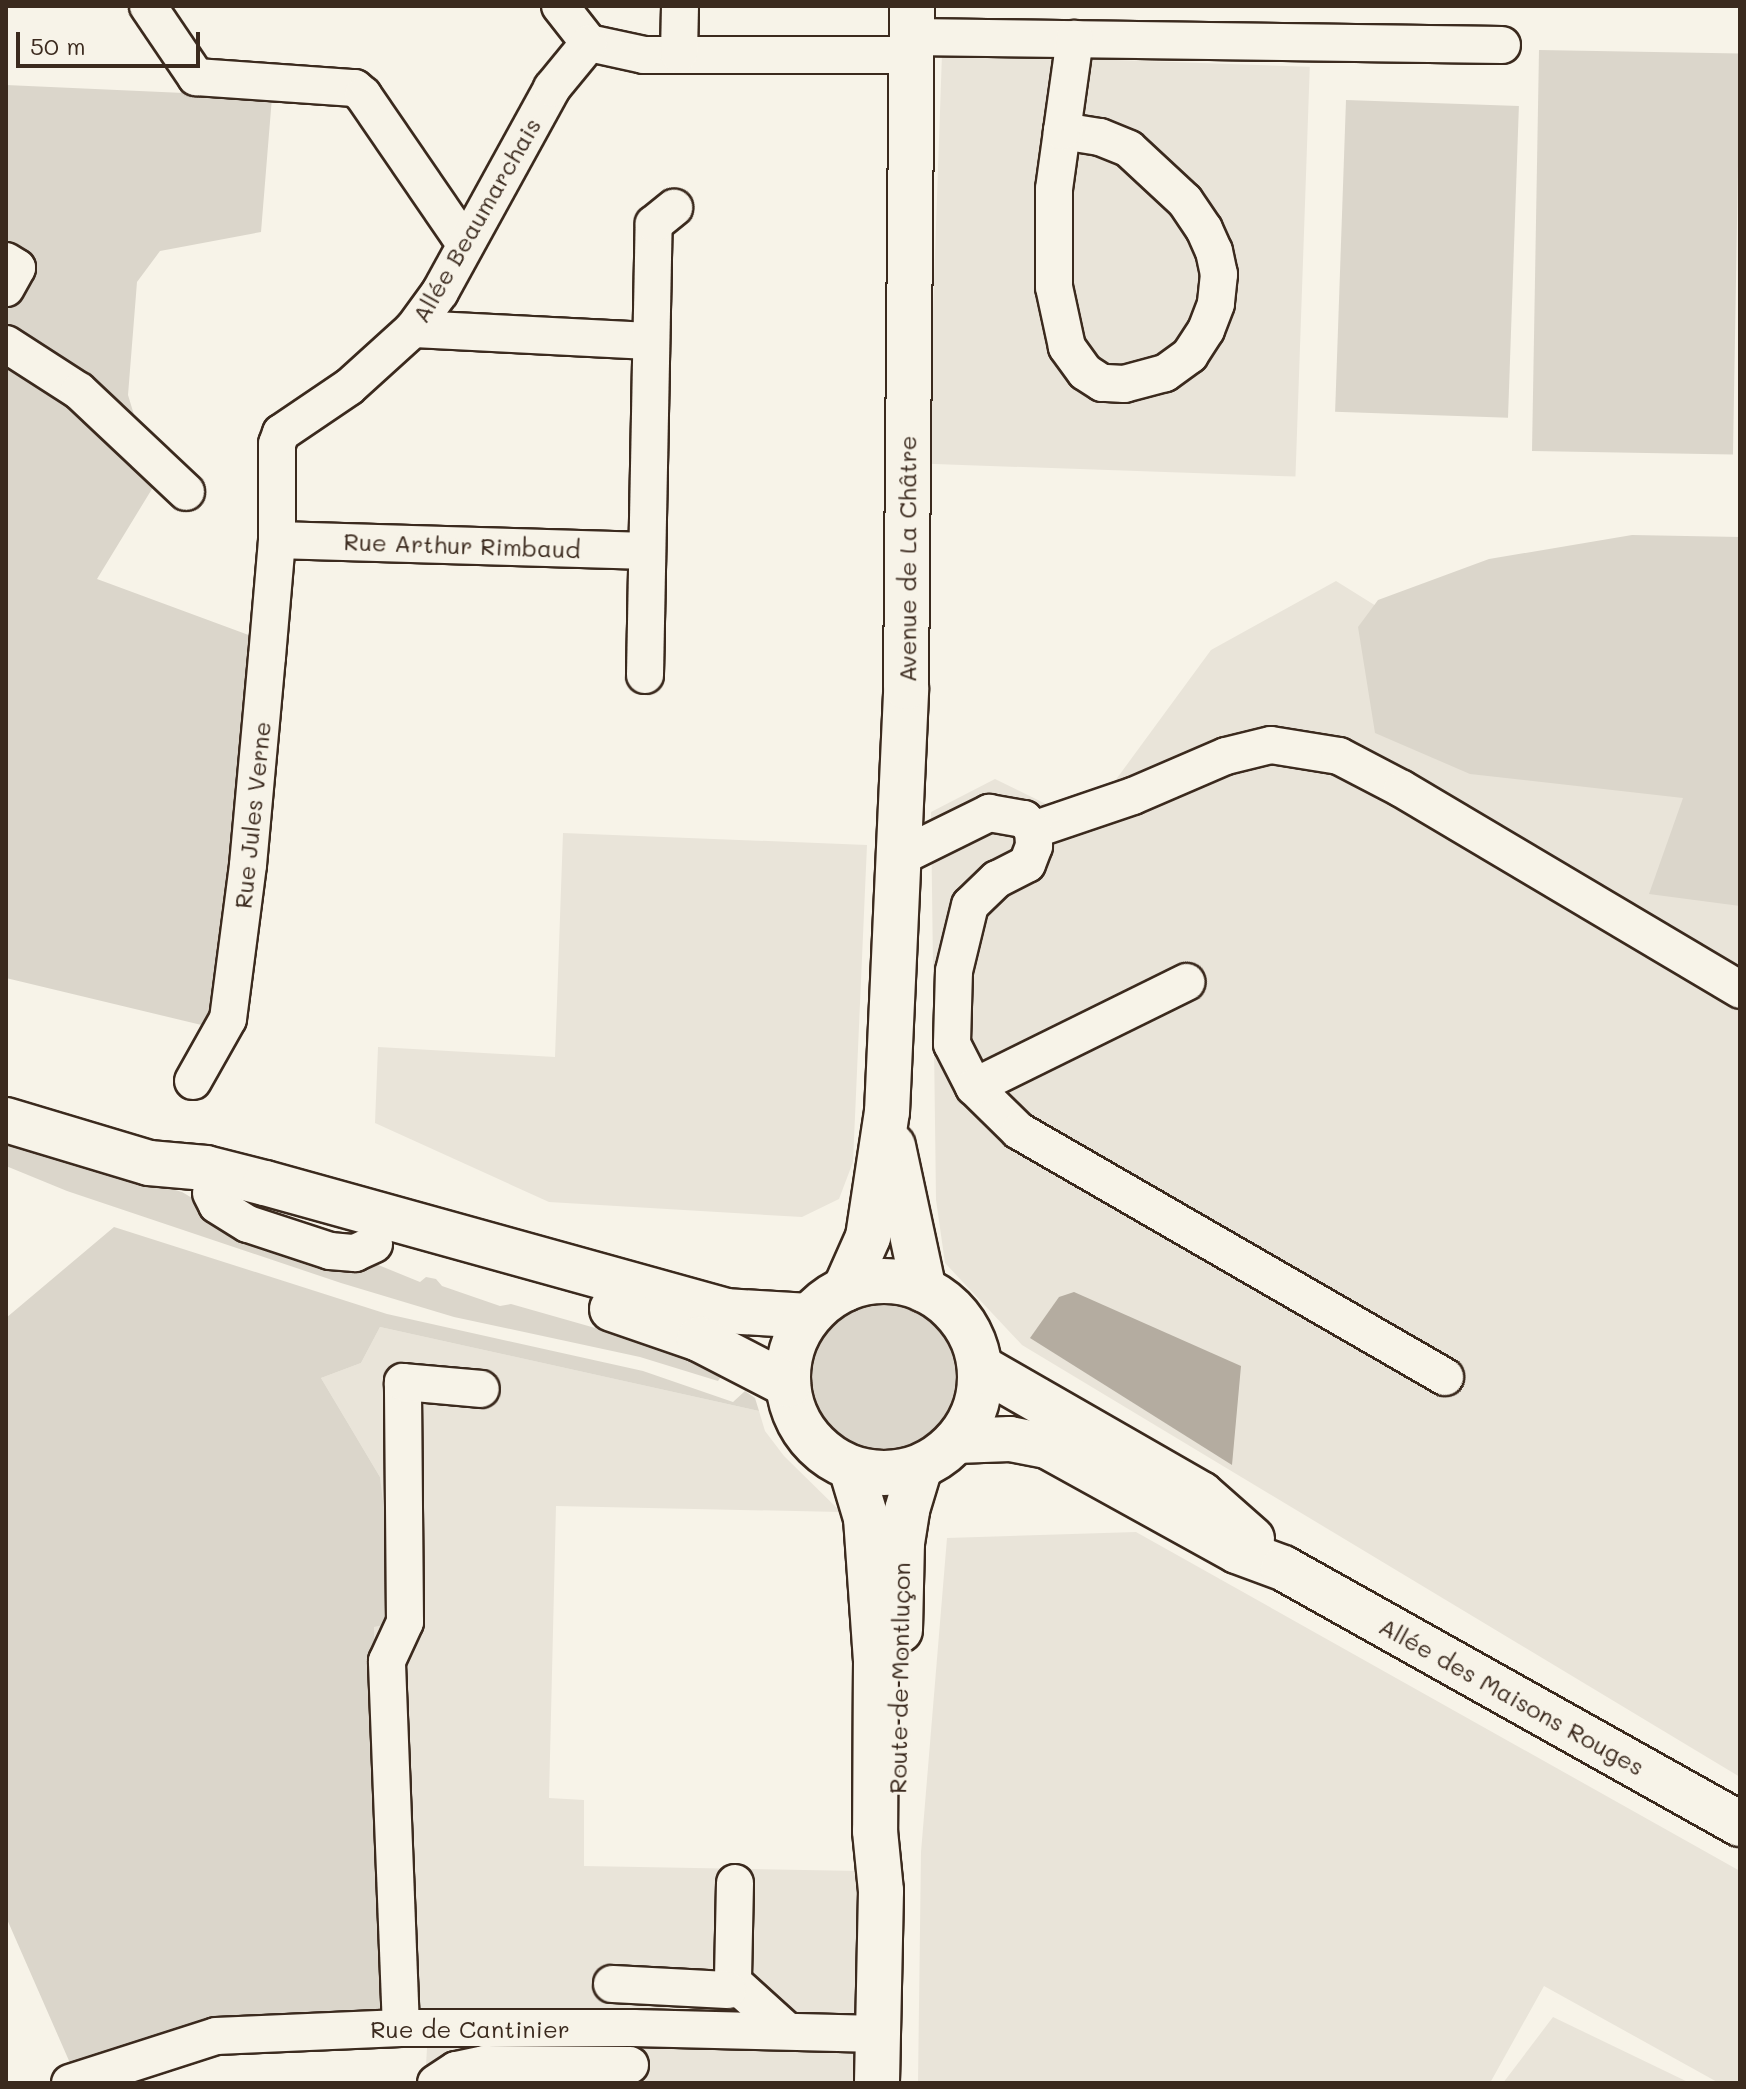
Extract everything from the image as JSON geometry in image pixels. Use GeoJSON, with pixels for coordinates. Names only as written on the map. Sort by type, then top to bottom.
{"type":"FeatureCollection","features":[{"type":"Feature","properties":{"kind":"main road","name":"Avenue de La Châtre"},"geometry":{"type":"LineString","coordinates":[[845,1289],[868,1237],[887,1112],[906,687],[912,32]]}},
{"type":"Feature","properties":{"kind":"main road","name":"Avenue de La Châtre"},"geometry":{"type":"LineString","coordinates":[[887,1112],[910,1236],[924,1290]]}},
{"type":"Feature","properties":{"kind":"main road"},"geometry":{"type":"LineString","coordinates":[[6,1120],[149,1163],[211,1193],[374,1244],[668,1327],[788,1385]]}},
{"type":"Feature","properties":{"kind":"main road"},"geometry":{"type":"LineString","coordinates":[[149,1163],[206,1168],[250,1179],[725,1311],[809,1316]]}},
{"type":"Feature","properties":{"kind":"main road"},"geometry":{"type":"LineString","coordinates":[[877,1281],[896,1281],[924,1290],[948,1305],[964,1324],[974,1343],[980,1367],[977,1402],[956,1441],[920,1467],[880,1473],[851,1468],[814,1443],[799,1422],[788,1385],[791,1354],[809,1316],[845,1289],[877,1281]]}},
{"type":"Feature","properties":{"kind":"main road","name":"Allée des Maisons Rouges"},"geometry":{"type":"LineString","coordinates":[[980,1367],[1201,1494],[1283,1568]]}},
{"type":"Feature","properties":{"kind":"main road","name":"Allée des Maisons Rouges"},"geometry":{"type":"LineString","coordinates":[[956,1441],[1010,1439],[1047,1446],[1237,1551],[1283,1568],[1740,1824]]}},
{"type":"Feature","properties":{"kind":"main road","name":"Route de Montluçon"},"geometry":{"type":"LineString","coordinates":[[881,1891],[896,1827],[902,1543],[907,1510],[920,1467]]}},
{"type":"Feature","properties":{"kind":"main road","name":"Route de Montluçon"},"geometry":{"type":"LineString","coordinates":[[851,1468],[866,1518],[876,1660],[875,1831],[881,1891],[877,2083]]}},
{"type":"Feature","properties":{"kind":"street"},"geometry":{"type":"LineString","coordinates":[[148,6],[196,77],[355,88],[363,95],[465,244]]}},
{"type":"Feature","properties":{"kind":"street"},"geometry":{"type":"LineString","coordinates":[[560,6],[589,43],[644,55],[912,32],[1075,39],[1502,45]]}},
{"type":"Feature","properties":{"kind":"street"},"geometry":{"type":"LineString","coordinates":[[679,54],[680,6]]}},
{"type":"Feature","properties":{"kind":"street"},"geometry":{"type":"LineString","coordinates":[[1062,131],[1100,137],[1129,149],[1185,201],[1209,240],[1219,274],[1216,304],[1206,330],[1190,355],[1165,373],[1124,384],[1102,383],[1085,372],[1067,347],[1054,287],[1054,189],[1062,131],[1075,39]]}},
{"type":"Feature","properties":{"kind":"street","name":"Allée Beaumarchais"},"geometry":{"type":"LineString","coordinates":[[277,540],[277,444],[281,433],[349,387],[413,329],[440,292],[552,88],[589,43]]}},
{"type":"Feature","properties":{"kind":"street"},"geometry":{"type":"LineString","coordinates":[[645,675],[654,224],[674,208]]}},
{"type":"Feature","properties":{"kind":"street"},"geometry":{"type":"LineString","coordinates":[[6,261],[17,268],[6,288]]}},
{"type":"Feature","properties":{"kind":"street"},"geometry":{"type":"LineString","coordinates":[[413,329],[651,341]]}},
{"type":"Feature","properties":{"kind":"street"},"geometry":{"type":"LineString","coordinates":[[6,344],[79,391],[186,492]]}},
{"type":"Feature","properties":{"kind":"street","name":"Rue Arthur Rimbaud"},"geometry":{"type":"LineString","coordinates":[[277,540],[647,551]]}},
{"type":"Feature","properties":{"kind":"street","name":"Rue Jules Verne"},"geometry":{"type":"LineString","coordinates":[[193,1081],[228,1019],[248,865],[277,540]]}},
{"type":"Feature","properties":{"kind":"street"},"geometry":{"type":"LineString","coordinates":[[1033,830],[1133,796],[1226,756],[1271,745],[1300,747],[1339,756],[1402,789],[1740,990]]}},
{"type":"Feature","properties":{"kind":"street"},"geometry":{"type":"LineString","coordinates":[[898,858],[989,813],[1024,819],[1033,830],[1034,846],[1027,864],[997,879],[970,905],[954,971],[952,1044],[974,1087],[1019,1131],[1445,1377]]}},
{"type":"Feature","properties":{"kind":"street"},"geometry":{"type":"LineString","coordinates":[[974,1087],[1186,982]]}},
{"type":"Feature","properties":{"kind":"street"},"geometry":{"type":"LineString","coordinates":[[401,2028],[387,1661],[405,1622],[403,1382],[481,1389]]}},
{"type":"Feature","properties":{"kind":"street"},"geometry":{"type":"LineString","coordinates":[[701,2029],[730,1986],[735,1883]]}},
{"type":"Feature","properties":{"kind":"street"},"geometry":{"type":"LineString","coordinates":[[612,1984],[730,1986],[787,2031]]}},
{"type":"Feature","properties":{"kind":"street","name":"Rue de Cantinier"},"geometry":{"type":"LineString","coordinates":[[70,2083],[156,2069],[216,2036],[401,2028],[633,2028],[879,2034]]}},
{"type":"Feature","properties":{"kind":"street"},"geometry":{"type":"LineString","coordinates":[[436,2083],[456,2070],[485,2064],[629,2074],[633,2028]]}},
{"type":"Feature","properties":{"kind":"shaded area"},"geometry":{"type":"Polygon","coordinates":[[[1539,50],[1740,54],[1733,454],[1532,451],[1539,50]]]}},
{"type":"Feature","properties":{"kind":"shaded area"},"geometry":{"type":"Polygon","coordinates":[[[942,54],[1310,67],[1295,477],[928,464],[942,54]]]}},
{"type":"Feature","properties":{"kind":"shaded area"},"geometry":{"type":"Polygon","coordinates":[[[6,85],[272,97],[261,232],[160,251],[137,282],[128,395],[155,484],[97,579],[254,637],[214,1028],[6,978],[6,85]]]}},
{"type":"Feature","properties":{"kind":"shaded area"},"geometry":{"type":"Polygon","coordinates":[[[1346,100],[1519,106],[1508,418],[1335,412],[1346,100]]]}},
{"type":"Feature","properties":{"kind":"shaded area"},"geometry":{"type":"Polygon","coordinates":[[[1632,535],[1740,537],[1740,906],[1649,894],[1683,798],[1470,774],[1375,733],[1358,627],[1378,600],[1489,559],[1632,535]]]}},
{"type":"Feature","properties":{"kind":"shaded area"},"geometry":{"type":"Polygon","coordinates":[[[1336,581],[1740,833],[1740,1777],[1022,1345],[945,1263],[936,1200],[931,812],[995,779],[1050,806],[1112,785],[1211,650],[1336,581]]]}},
{"type":"Feature","properties":{"kind":"shaded area"},"geometry":{"type":"Polygon","coordinates":[[[563,833],[867,845],[853,1162],[839,1199],[802,1217],[549,1202],[375,1123],[378,1047],[555,1057],[563,833]]]}},
{"type":"Feature","properties":{"kind":"shaded area"},"geometry":{"type":"Polygon","coordinates":[[[6,1140],[182,1192],[236,1224],[371,1262],[420,1282],[426,1277],[436,1279],[442,1286],[500,1306],[511,1304],[676,1351],[726,1369],[718,1381],[640,1357],[454,1317],[341,1283],[67,1191],[6,1166],[6,1140]]]}},
{"type":"Feature","properties":{"kind":"shaded area"},"geometry":{"type":"Polygon","coordinates":[[[114,1227],[387,1314],[643,1371],[733,1402],[745,1391],[755,1398],[759,1411],[380,1327],[361,1363],[321,1378],[380,1477],[384,1510],[387,1624],[374,1627],[391,2014],[203,2022],[70,2063],[6,1917],[6,1318],[114,1227]]]}},
{"type":"Feature","properties":{"kind":"shaded area"},"geometry":{"type":"Polygon","coordinates":[[[884,1281],[921,1289],[952,1309],[972,1340],[980,1377],[972,1414],[952,1445],[921,1465],[884,1473],[847,1465],[816,1445],[796,1414],[788,1377],[796,1340],[816,1309],[847,1289],[884,1281]]]}},
{"type":"Feature","properties":{"kind":"shaded area"},"geometry":{"type":"Polygon","coordinates":[[[1074,1292],[1241,1366],[1232,1465],[1030,1338],[1059,1297],[1074,1292]]]}},
{"type":"Feature","properties":{"kind":"shaded area"},"geometry":{"type":"Polygon","coordinates":[[[380,1327],[759,1411],[765,1431],[784,1456],[841,1512],[556,1506],[549,1798],[584,1800],[584,1866],[860,1871],[855,2083],[425,2083],[427,2048],[416,2013],[391,2014],[374,1626],[387,1623],[380,1477],[321,1378],[361,1363],[380,1327]]]}},
{"type":"Feature","properties":{"kind":"shaded area"},"geometry":{"type":"Polygon","coordinates":[[[1136,1532],[1740,1871],[1740,2083],[1719,2083],[1544,1986],[1490,2083],[918,2083],[921,1852],[947,1538],[1136,1532]]]}},
{"type":"Feature","properties":{"kind":"shaded area"},"geometry":{"type":"Polygon","coordinates":[[[1553,2017],[1690,2083],[1503,2083],[1553,2017]]]}}]}
